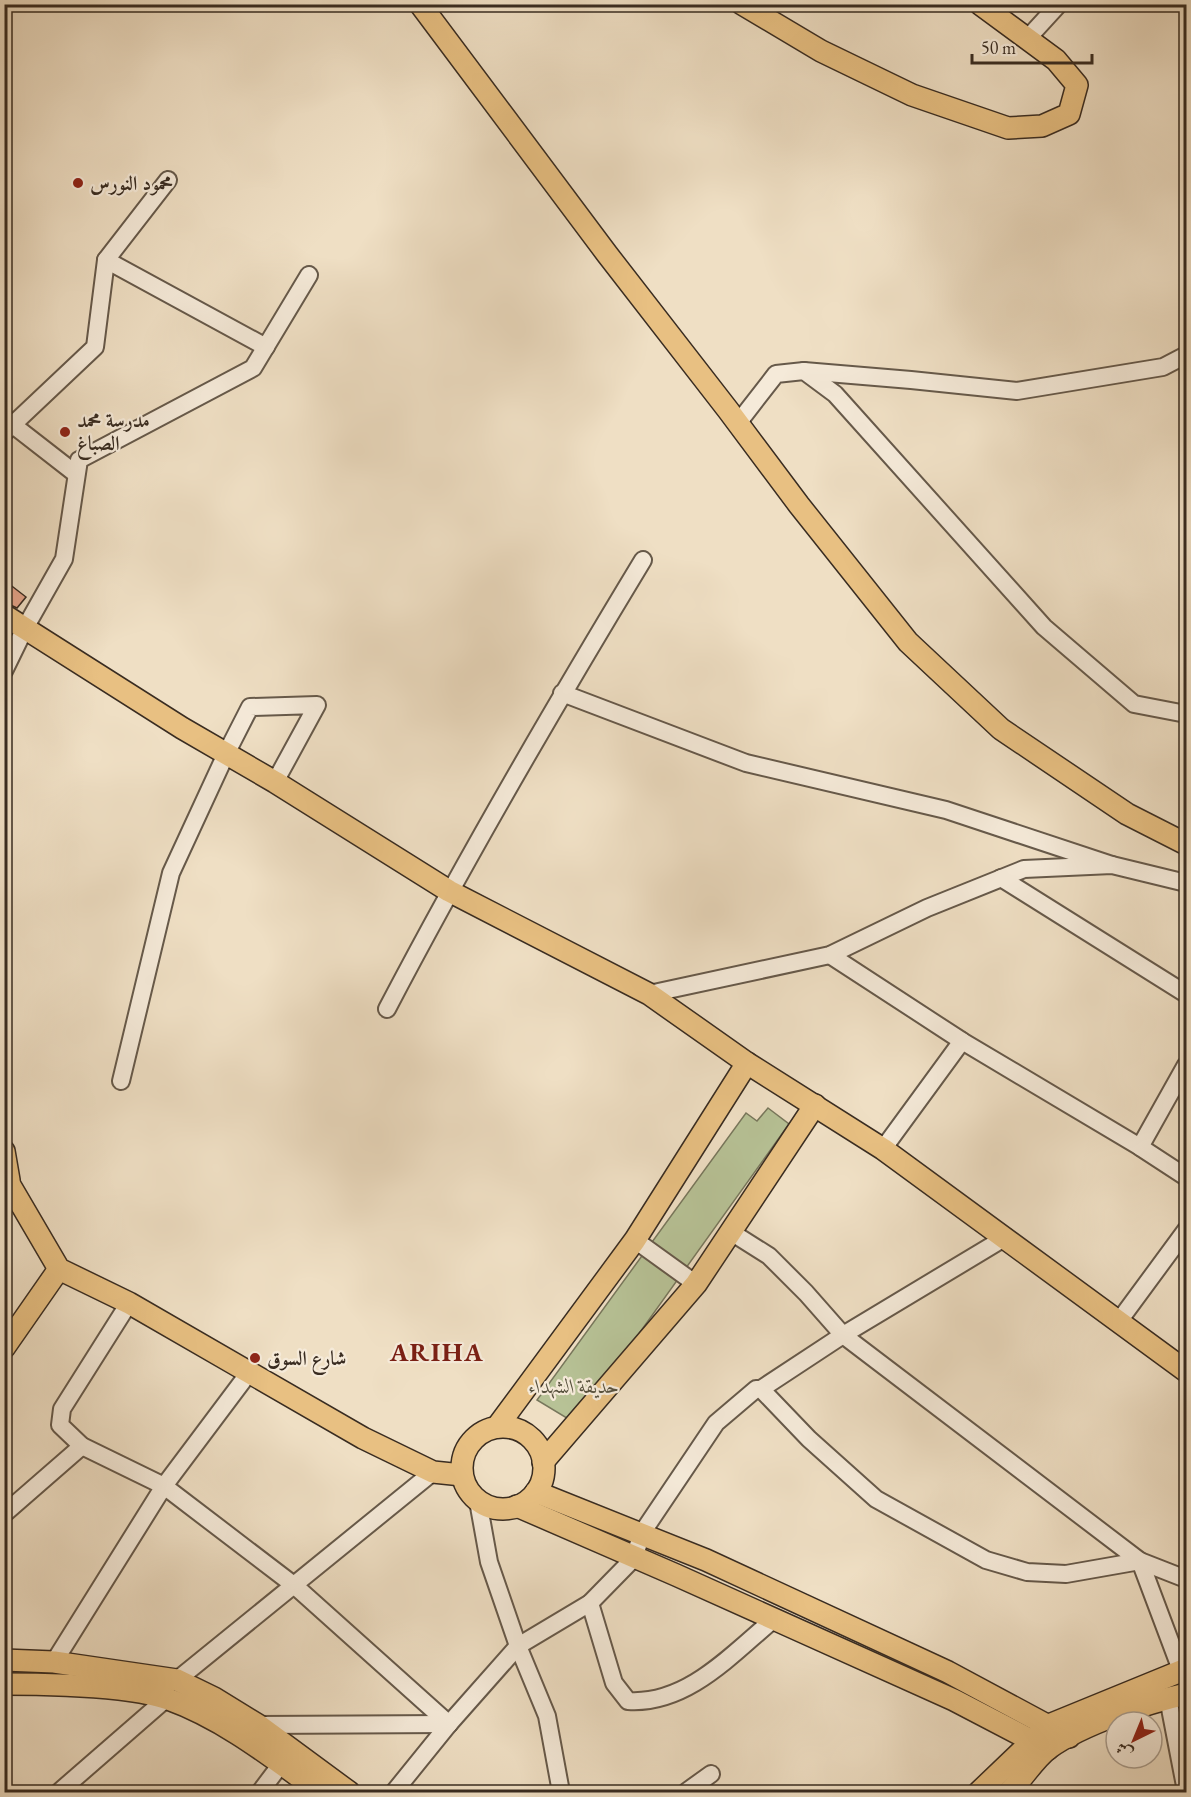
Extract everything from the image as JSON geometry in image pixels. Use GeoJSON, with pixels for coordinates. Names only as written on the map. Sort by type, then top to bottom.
{"type":"FeatureCollection","features":[{"type":"Feature","properties":{"kind":"main road"},"geometry":{"type":"LineString","coordinates":[[420,4],[607,254],[900,633],[1001,729],[1127,814],[1186,844]]}},
{"type":"Feature","properties":{"kind":"main road"},"geometry":{"type":"LineString","coordinates":[[742,4],[821,51],[912,95],[1008,128],[1042,126],[1069,114],[1077,85],[1056,60],[980,4]]}},
{"type":"Feature","properties":{"kind":"main road"},"geometry":{"type":"LineString","coordinates":[[4,615],[182,728],[275,782],[449,891],[649,994],[747,1063],[883,1149],[1186,1371]]}},
{"type":"Feature","properties":{"kind":"main road"},"geometry":{"type":"LineString","coordinates":[[496,1427],[635,1240],[747,1063]]}},
{"type":"Feature","properties":{"kind":"main road"},"geometry":{"type":"LineString","coordinates":[[543,1462],[696,1284],[815,1105]]}},
{"type":"Feature","properties":{"kind":"main road"},"geometry":{"type":"LineString","coordinates":[[4,1151],[7,1178],[59,1269],[129,1304],[363,1438],[433,1472],[462,1474]]}},
{"type":"Feature","properties":{"kind":"main road"},"geometry":{"type":"LineString","coordinates":[[8,1335],[59,1269]]}},
{"type":"Feature","properties":{"kind":"main road"},"geometry":{"type":"LineString","coordinates":[[496,1427],[510,1427],[522,1431],[540,1449],[543,1462],[544,1473],[536,1492],[517,1506],[499,1509],[486,1506],[478,1501],[466,1487],[462,1474],[462,1461],[466,1449],[474,1438],[496,1427]]}},
{"type":"Feature","properties":{"kind":"main road"},"geometry":{"type":"LineString","coordinates":[[536,1492],[706,1560],[938,1667],[1069,1737]]}},
{"type":"Feature","properties":{"kind":"main road"},"geometry":{"type":"LineString","coordinates":[[517,1506],[954,1700],[1040,1744]]}},
{"type":"Feature","properties":{"kind":"main road"},"geometry":{"type":"LineString","coordinates":[[8,1658],[54,1662],[214,1698],[258,1725],[349,1792]]}},
{"type":"Feature","properties":{"kind":"main road"},"geometry":{"type":"LineString","coordinates":[[1015,1791],[1049,1725],[1184,1670]]}},
{"type":"Feature","properties":{"kind":"main road"},"geometry":{"type":"LineString","coordinates":[[4,1684],[77,1684],[146,1693],[172,1689],[204,1714],[320,1792]]}},
{"type":"Feature","properties":{"kind":"main road"},"geometry":{"type":"LineString","coordinates":[[979,1792],[1040,1744],[1069,1737],[1106,1719],[1177,1696]]}},
{"type":"Feature","properties":{"kind":"street"},"geometry":{"type":"LineString","coordinates":[[1027,39],[1059,4]]}},
{"type":"Feature","properties":{"kind":"street"},"geometry":{"type":"LineString","coordinates":[[76,474],[7,425],[95,347],[106,260],[168,180]]}},
{"type":"Feature","properties":{"kind":"street"},"geometry":{"type":"LineString","coordinates":[[106,260],[266,347]]}},
{"type":"Feature","properties":{"kind":"street"},"geometry":{"type":"LineString","coordinates":[[4,671],[64,559],[79,460],[253,368],[309,275]]}},
{"type":"Feature","properties":{"kind":"street"},"geometry":{"type":"LineString","coordinates":[[738,423],[776,374],[804,371],[1017,391],[1163,367],[1186,355]]}},
{"type":"Feature","properties":{"kind":"street"},"geometry":{"type":"LineString","coordinates":[[804,371],[835,394],[1044,627],[1134,704],[1186,714]]}},
{"type":"Feature","properties":{"kind":"street"},"geometry":{"type":"LineString","coordinates":[[387,1009],[449,891],[562,693],[644,560]]}},
{"type":"Feature","properties":{"kind":"street"},"geometry":{"type":"LineString","coordinates":[[562,693],[746,763],[946,810],[1112,865],[1186,883]]}},
{"type":"Feature","properties":{"kind":"street"},"geometry":{"type":"LineString","coordinates":[[120,1081],[171,873],[250,707],[317,705],[275,782]]}},
{"type":"Feature","properties":{"kind":"street"},"geometry":{"type":"LineString","coordinates":[[649,994],[830,955],[927,908],[1024,869],[1112,865]]}},
{"type":"Feature","properties":{"kind":"street"},"geometry":{"type":"LineString","coordinates":[[1001,878],[1186,994]]}},
{"type":"Feature","properties":{"kind":"street"},"geometry":{"type":"LineString","coordinates":[[830,955],[962,1041],[1186,1177]]}},
{"type":"Feature","properties":{"kind":"street"},"geometry":{"type":"LineString","coordinates":[[883,1149],[962,1041]]}},
{"type":"Feature","properties":{"kind":"street"},"geometry":{"type":"LineString","coordinates":[[1140,1147],[1186,1065]]}},
{"type":"Feature","properties":{"kind":"street"},"geometry":{"type":"LineString","coordinates":[[1119,1321],[1186,1230]]}},
{"type":"Feature","properties":{"kind":"street"},"geometry":{"type":"LineString","coordinates":[[731,1232],[769,1256],[843,1335],[1140,1560],[1186,1579]]}},
{"type":"Feature","properties":{"kind":"street"},"geometry":{"type":"LineString","coordinates":[[394,1792],[448,1724],[518,1646],[590,1603],[634,1557],[642,1533],[716,1423],[756,1389],[761,1389],[843,1335],[1006,1237]]}},
{"type":"Feature","properties":{"kind":"street"},"geometry":{"type":"LineString","coordinates":[[635,1240],[696,1284]]}},
{"type":"Feature","properties":{"kind":"street"},"geometry":{"type":"LineString","coordinates":[[129,1304],[62,1409],[60,1425],[82,1446],[164,1486],[295,1586],[448,1724]]}},
{"type":"Feature","properties":{"kind":"street"},"geometry":{"type":"LineString","coordinates":[[54,1662],[164,1486],[248,1374]]}},
{"type":"Feature","properties":{"kind":"street"},"geometry":{"type":"LineString","coordinates":[[761,1389],[809,1439],[876,1499],[986,1560],[1028,1572],[1066,1574],[1140,1560]]}},
{"type":"Feature","properties":{"kind":"street"},"geometry":{"type":"LineString","coordinates":[[4,1514],[82,1446]]}},
{"type":"Feature","properties":{"kind":"street"},"geometry":{"type":"LineString","coordinates":[[59,1792],[172,1689],[433,1472]]}},
{"type":"Feature","properties":{"kind":"street"},"geometry":{"type":"LineString","coordinates":[[478,1501],[489,1562],[518,1646],[546,1716],[561,1792]]}},
{"type":"Feature","properties":{"kind":"street"},"geometry":{"type":"LineString","coordinates":[[1140,1560],[1184,1670]]}},
{"type":"Feature","properties":{"kind":"street"},"geometry":{"type":"LineString","coordinates":[[590,1603],[614,1683],[628,1701],[654,1700],[698,1682],[774,1619]]}},
{"type":"Feature","properties":{"kind":"street"},"geometry":{"type":"LineString","coordinates":[[1177,1696],[1186,1791]]}},
{"type":"Feature","properties":{"kind":"street"},"geometry":{"type":"LineString","coordinates":[[258,1725],[448,1724]]}},
{"type":"Feature","properties":{"kind":"street"},"geometry":{"type":"LineString","coordinates":[[260,1792],[281,1764]]}},
{"type":"Feature","properties":{"kind":"street"},"geometry":{"type":"LineString","coordinates":[[686,1792],[711,1774]]}},
{"type":"Feature","properties":{"kind":"green space","name":"حديقة الشهداء"},"geometry":{"type":"Polygon","coordinates":[[[768,1108],[789,1124],[575,1423],[537,1400],[746,1113],[757,1121],[768,1108]]]}},
{"type":"Feature","properties":{"kind":"building"},"geometry":{"type":"Polygon","coordinates":[[[4,580],[26,597],[17,608],[4,602],[4,580]]]}},
{"type":"Feature","properties":{"kind":"place","name":"محمود النورس"},"geometry":{"type":"Point","coordinates":[78,183]}},
{"type":"Feature","properties":{"kind":"place","name":"مدرسة محمد الصباغ"},"geometry":{"type":"Point","coordinates":[65,432]}},
{"type":"Feature","properties":{"kind":"place","name":"شارع السوق"},"geometry":{"type":"Point","coordinates":[255,1358]}},
{"type":"Feature","properties":{"kind":"district","name":"ARIHA"},"geometry":{"type":"Point","coordinates":[437,1352]}}]}
